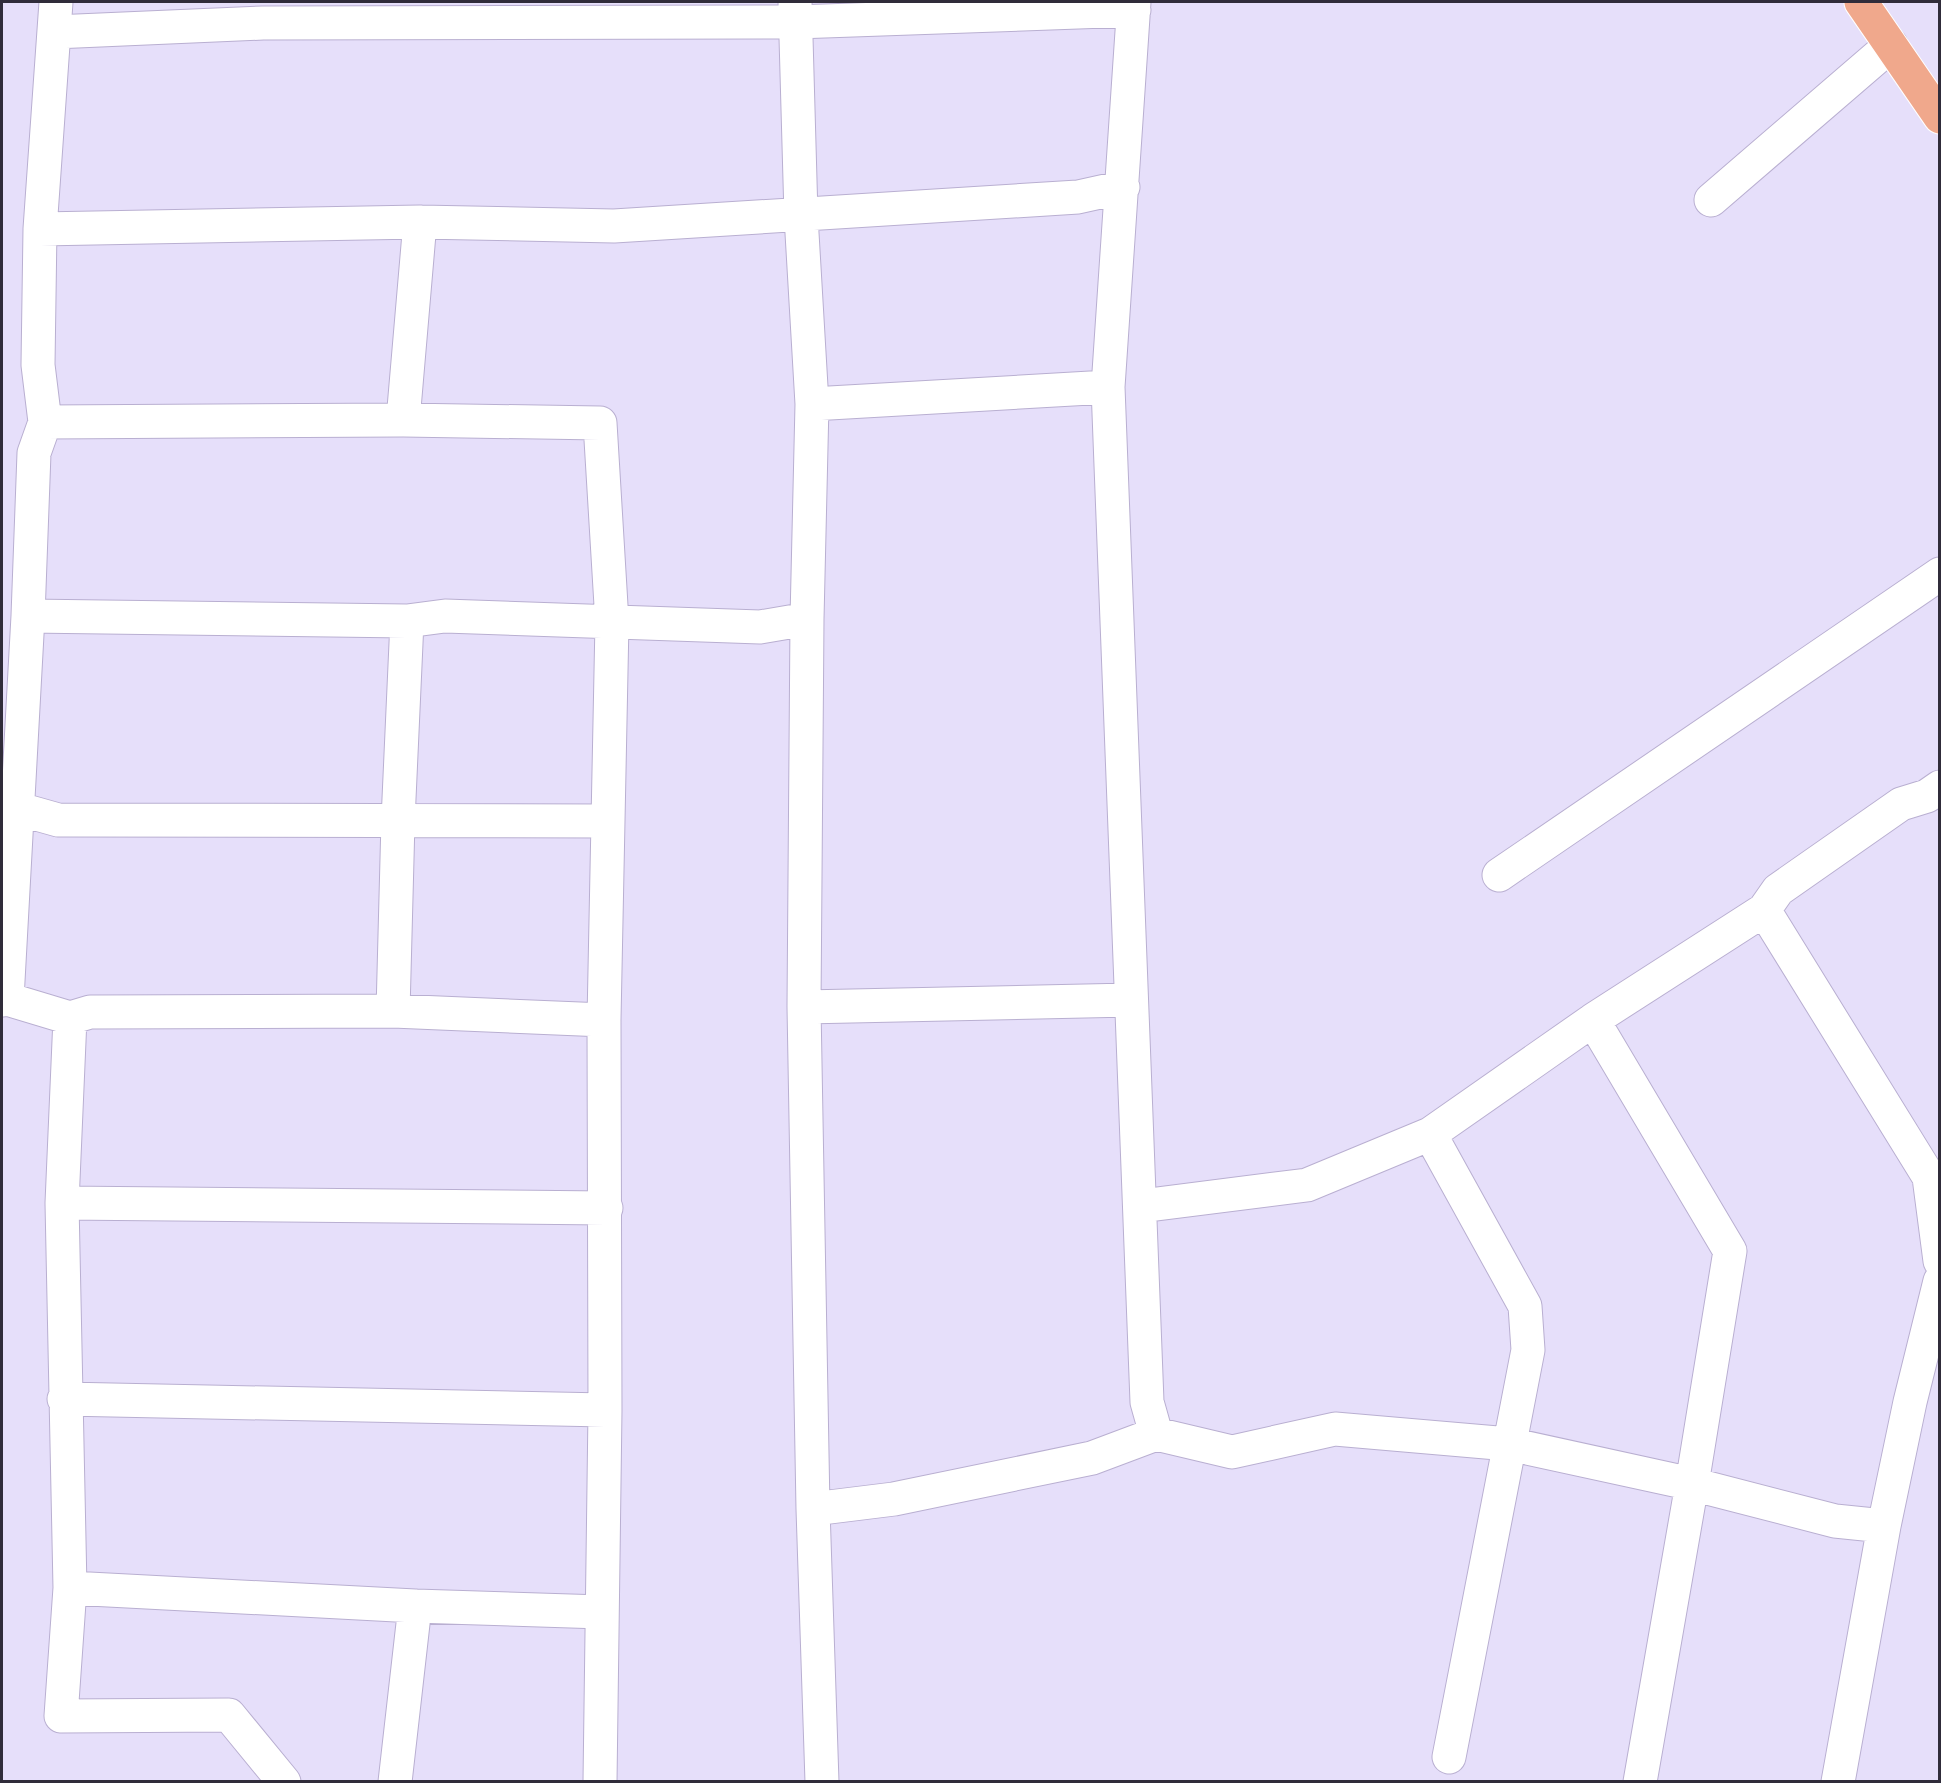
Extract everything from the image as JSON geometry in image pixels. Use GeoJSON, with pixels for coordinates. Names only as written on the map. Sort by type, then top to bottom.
{"type":"FeatureCollection","features":[{"type":"Feature","properties":{"kind":"highway"},"geometry":{"type":"LineString","coordinates":[[1861,2],[1940,117]]}},
{"type":"Feature","properties":{"kind":"street"},"geometry":{"type":"LineString","coordinates":[[604,1020],[393,1011],[90,1012],[70,1018],[4,1000],[19,809],[34,453],[45,422],[38,365],[40,229],[55,17],[263,23],[1134,6],[1108,387],[1147,1402],[1156,1434]]}},
{"type":"Feature","properties":{"kind":"street"},"geometry":{"type":"LineString","coordinates":[[796,12],[801,216],[812,404],[807,619],[804,1007],[813,1509],[822,1782]]}},
{"type":"Feature","properties":{"kind":"street"},"geometry":{"type":"LineString","coordinates":[[1711,200],[1891,45]]}},
{"type":"Feature","properties":{"kind":"street"},"geometry":{"type":"LineString","coordinates":[[40,229],[420,222],[614,226],[1077,197],[1123,187]]}},
{"type":"Feature","properties":{"kind":"street"},"geometry":{"type":"LineString","coordinates":[[403,420],[420,222]]}},
{"type":"Feature","properties":{"kind":"street"},"geometry":{"type":"LineString","coordinates":[[812,404],[1108,387]]}},
{"type":"Feature","properties":{"kind":"street"},"geometry":{"type":"LineString","coordinates":[[45,422],[403,420],[600,423],[612,622],[604,1020],[605,1410],[600,1782]]}},
{"type":"Feature","properties":{"kind":"street"},"geometry":{"type":"LineString","coordinates":[[1499,875],[1940,574]]}},
{"type":"Feature","properties":{"kind":"street"},"geometry":{"type":"LineString","coordinates":[[28,616],[407,621],[445,616],[760,627],[807,619]]}},
{"type":"Feature","properties":{"kind":"street"},"geometry":{"type":"LineString","coordinates":[[393,1011],[398,821],[407,621]]}},
{"type":"Feature","properties":{"kind":"street"},"geometry":{"type":"LineString","coordinates":[[1141,1206],[1307,1185],[1430,1134],[1593,1020],[1764,910],[1778,890],[1901,804],[1935,800]]}},
{"type":"Feature","properties":{"kind":"street"},"geometry":{"type":"LineString","coordinates":[[19,809],[58,820],[607,822]]}},
{"type":"Feature","properties":{"kind":"street"},"geometry":{"type":"LineString","coordinates":[[1764,910],[1929,1177],[1940,1262]]}},
{"type":"Feature","properties":{"kind":"street"},"geometry":{"type":"LineString","coordinates":[[804,1007],[1131,1000]]}},
{"type":"Feature","properties":{"kind":"street"},"geometry":{"type":"LineString","coordinates":[[70,1018],[62,1203],[64,1398],[70,1588],[61,1716],[229,1715],[284,1782]]}},
{"type":"Feature","properties":{"kind":"street"},"geometry":{"type":"LineString","coordinates":[[1593,1020],[1730,1251],[1640,1782]]}},
{"type":"Feature","properties":{"kind":"street"},"geometry":{"type":"LineString","coordinates":[[1430,1134],[1525,1306],[1528,1350],[1449,1757]]}},
{"type":"Feature","properties":{"kind":"street"},"geometry":{"type":"LineString","coordinates":[[62,1203],[606,1208]]}},
{"type":"Feature","properties":{"kind":"street"},"geometry":{"type":"LineString","coordinates":[[1838,1782],[1884,1526],[1910,1402],[1940,1281]]}},
{"type":"Feature","properties":{"kind":"street"},"geometry":{"type":"LineString","coordinates":[[64,1398],[605,1410]]}},
{"type":"Feature","properties":{"kind":"street"},"geometry":{"type":"LineString","coordinates":[[813,1509],[894,1498],[1092,1458],[1156,1434],[1232,1452],[1335,1429],[1509,1444],[1692,1484],[1835,1521],[1884,1526]]}},
{"type":"Feature","properties":{"kind":"street"},"geometry":{"type":"LineString","coordinates":[[70,1588],[415,1606],[602,1612]]}},
{"type":"Feature","properties":{"kind":"street"},"geometry":{"type":"LineString","coordinates":[[395,1782],[415,1606]]}}]}
